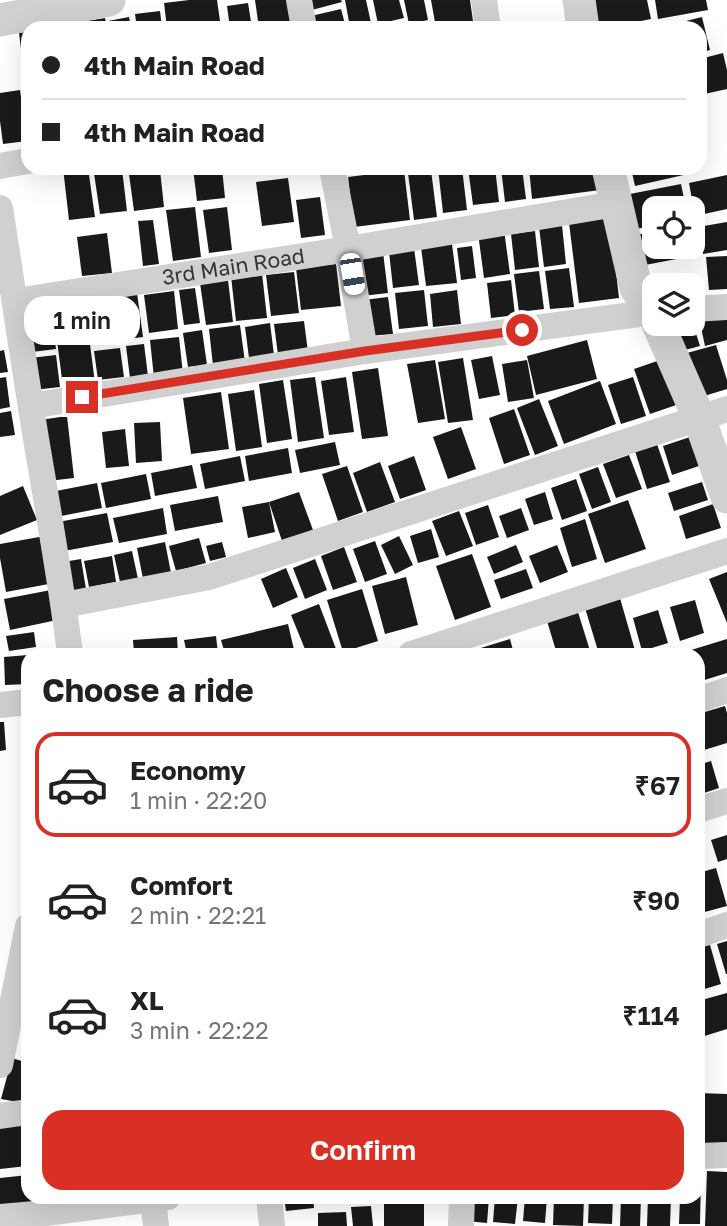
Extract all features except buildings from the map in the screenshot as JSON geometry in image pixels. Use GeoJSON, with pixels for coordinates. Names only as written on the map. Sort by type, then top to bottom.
{"type":"FeatureCollection","features":[{"type":"Feature","properties":{"kind":"street"},"geometry":{"type":"LineString","coordinates":[[299,0],[303,21]]}},
{"type":"Feature","properties":{"kind":"street"},"geometry":{"type":"LineString","coordinates":[[484,0],[487,21]]}},
{"type":"Feature","properties":{"kind":"street"},"geometry":{"type":"LineString","coordinates":[[579,0],[582,21]]}},
{"type":"Feature","properties":{"kind":"street"},"geometry":{"type":"LineString","coordinates":[[0,20],[90,1]]}},
{"type":"Feature","properties":{"kind":"street"},"geometry":{"type":"LineString","coordinates":[[0,166],[21,162]]}},
{"type":"Feature","properties":{"kind":"street"},"geometry":{"type":"LineString","coordinates":[[333,175],[365,351]]}},
{"type":"Feature","properties":{"kind":"street"},"geometry":{"type":"LineString","coordinates":[[610,175],[636,288],[642,297]]}},
{"type":"Feature","properties":{"kind":"street","name":"3rd Main Road"},"geometry":{"type":"LineString","coordinates":[[16,301],[616,204]]}},
{"type":"Feature","properties":{"kind":"street"},"geometry":{"type":"LineString","coordinates":[[0,208],[69,648]]}},
{"type":"Feature","properties":{"kind":"street"},"geometry":{"type":"LineString","coordinates":[[705,308],[727,307]]}},
{"type":"Feature","properties":{"kind":"street"},"geometry":{"type":"LineString","coordinates":[[31,406],[365,351],[642,318]]}},
{"type":"Feature","properties":{"kind":"street"},"geometry":{"type":"LineString","coordinates":[[667,336],[713,414],[727,497]]}},
{"type":"Feature","properties":{"kind":"street"},"geometry":{"type":"LineString","coordinates":[[64,606],[209,577],[713,414]]}},
{"type":"Feature","properties":{"kind":"street"},"geometry":{"type":"LineString","coordinates":[[429,648],[727,551]]}},
{"type":"Feature","properties":{"kind":"street"},"geometry":{"type":"LineString","coordinates":[[705,697],[727,690]]}},
{"type":"Feature","properties":{"kind":"street"},"geometry":{"type":"LineString","coordinates":[[0,705],[21,703]]}},
{"type":"Feature","properties":{"kind":"street"},"geometry":{"type":"LineString","coordinates":[[705,808],[727,801]]}},
{"type":"Feature","properties":{"kind":"street"},"geometry":{"type":"LineString","coordinates":[[705,933],[727,925]]}},
{"type":"Feature","properties":{"kind":"street"},"geometry":{"type":"LineString","coordinates":[[0,1065],[21,961]]}},
{"type":"Feature","properties":{"kind":"street"},"geometry":{"type":"LineString","coordinates":[[0,1116],[21,1113]]}},
{"type":"Feature","properties":{"kind":"street"},"geometry":{"type":"LineString","coordinates":[[705,1156],[727,1154]]}},
{"type":"Feature","properties":{"kind":"street"},"geometry":{"type":"LineString","coordinates":[[0,1217],[47,1220],[129,1204]]}},
{"type":"Feature","properties":{"kind":"street"},"geometry":{"type":"LineString","coordinates":[[156,1226],[159,1204]]}},
{"type":"Feature","properties":{"kind":"street"},"geometry":{"type":"LineString","coordinates":[[270,1204],[272,1226]]}},
{"type":"Feature","properties":{"kind":"street"},"geometry":{"type":"LineString","coordinates":[[461,1226],[462,1204]]}},
{"type":"Feature","properties":{"kind":"route"},"geometry":{"type":"LineString","coordinates":[[82,397],[365,351],[522,330]]}}]}
